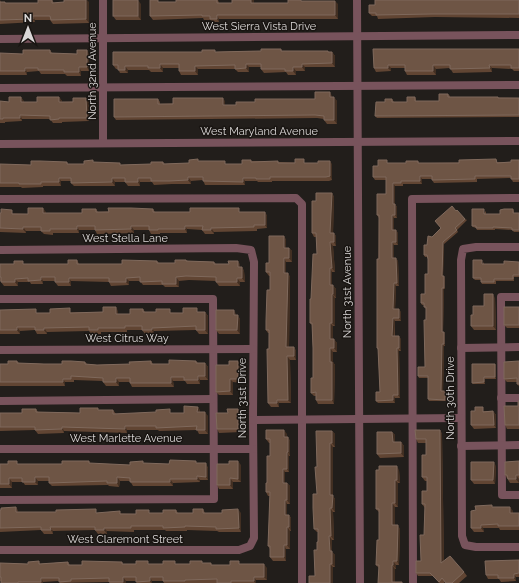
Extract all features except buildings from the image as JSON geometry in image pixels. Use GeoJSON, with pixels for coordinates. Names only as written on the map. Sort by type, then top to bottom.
{"type":"FeatureCollection","features":[{"type":"Feature","properties":{"kind":"street","name":"North 32nd Avenue"},"geometry":{"type":"LineString","coordinates":[[103,0],[103,142]]}},
{"type":"Feature","properties":{"kind":"street","name":"North 31st Avenue"},"geometry":{"type":"LineString","coordinates":[[357,0],[360,583]]}},
{"type":"Feature","properties":{"kind":"street","name":"West Sierra Vista Drive"},"geometry":{"type":"LineString","coordinates":[[0,39],[519,35]]}},
{"type":"Feature","properties":{"kind":"street"},"geometry":{"type":"LineString","coordinates":[[0,88],[103,89],[519,85]]}},
{"type":"Feature","properties":{"kind":"street","name":"West Maryland Avenue"},"geometry":{"type":"LineString","coordinates":[[0,144],[103,142],[519,141]]}},
{"type":"Feature","properties":{"kind":"street"},"geometry":{"type":"LineString","coordinates":[[0,199],[296,198],[302,204],[302,583]]}},
{"type":"Feature","properties":{"kind":"street"},"geometry":{"type":"LineString","coordinates":[[413,583],[412,199],[519,198]]}},
{"type":"Feature","properties":{"kind":"street","name":"North 30th Drive"},"geometry":{"type":"LineString","coordinates":[[519,247],[476,247],[463,249],[461,260],[462,536],[465,545],[476,547],[519,547]]}},
{"type":"Feature","properties":{"kind":"street","name":"West Stella Lane"},"geometry":{"type":"LineString","coordinates":[[0,250],[236,248],[251,250]]}},
{"type":"Feature","properties":{"kind":"street","name":"North 31st Drive"},"geometry":{"type":"LineString","coordinates":[[250,546],[254,538],[254,262],[251,250]]}},
{"type":"Feature","properties":{"kind":"street"},"geometry":{"type":"LineString","coordinates":[[519,297],[501,297],[502,495],[519,495]]}},
{"type":"Feature","properties":{"kind":"street"},"geometry":{"type":"LineString","coordinates":[[0,299],[213,298],[214,450],[214,499],[0,500]]}},
{"type":"Feature","properties":{"kind":"street"},"geometry":{"type":"LineString","coordinates":[[461,348],[519,347]]}},
{"type":"Feature","properties":{"kind":"street","name":"West Citrus Way"},"geometry":{"type":"LineString","coordinates":[[0,350],[254,349]]}},
{"type":"Feature","properties":{"kind":"street"},"geometry":{"type":"LineString","coordinates":[[501,398],[519,398]]}},
{"type":"Feature","properties":{"kind":"street"},"geometry":{"type":"LineString","coordinates":[[0,401],[213,399]]}},
{"type":"Feature","properties":{"kind":"street"},"geometry":{"type":"LineString","coordinates":[[253,420],[461,418]]}},
{"type":"Feature","properties":{"kind":"street"},"geometry":{"type":"LineString","coordinates":[[461,446],[519,446]]}},
{"type":"Feature","properties":{"kind":"street","name":"West Marlette Avenue"},"geometry":{"type":"LineString","coordinates":[[0,449],[253,450]]}},
{"type":"Feature","properties":{"kind":"street","name":"West Claremont Street"},"geometry":{"type":"LineString","coordinates":[[0,550],[239,550],[250,546]]}}]}
